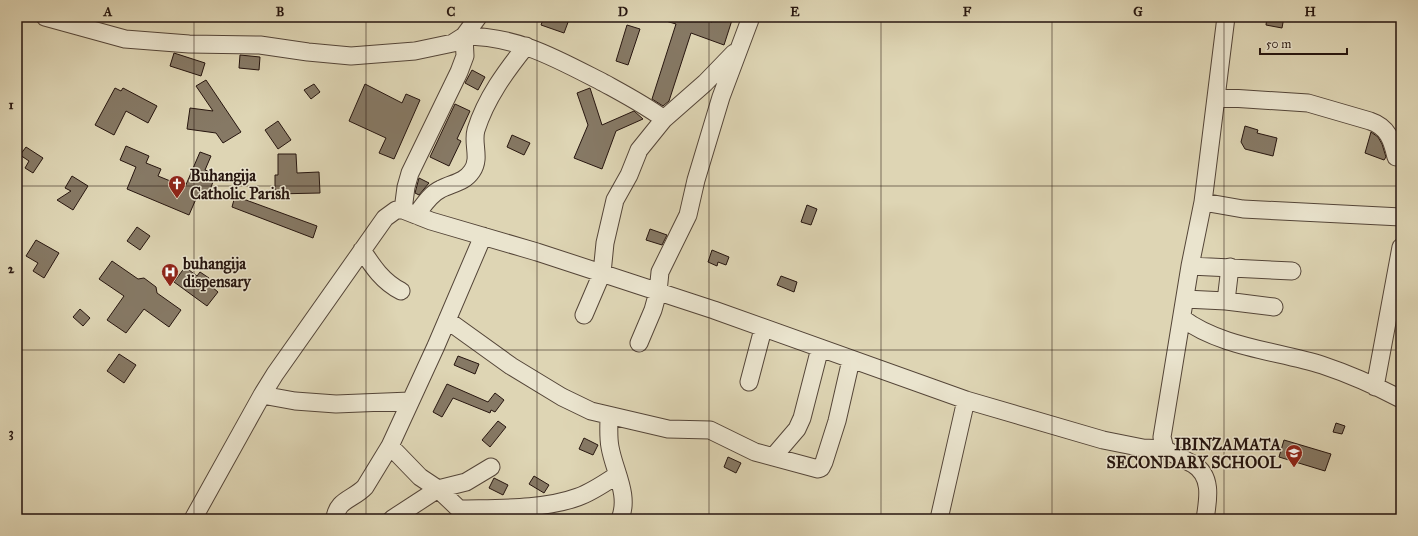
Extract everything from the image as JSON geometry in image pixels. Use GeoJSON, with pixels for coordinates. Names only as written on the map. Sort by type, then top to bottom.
{"type":"FeatureCollection","features":[{"type":"Feature","properties":{"kind":"street"},"geometry":{"type":"LineString","coordinates":[[45,17],[125,39],[189,44],[260,45],[351,56],[415,51],[453,43],[464,36],[478,17]]}},
{"type":"Feature","properties":{"kind":"street"},"geometry":{"type":"LineString","coordinates":[[639,343],[653,310],[658,292],[660,272],[688,215],[696,180],[738,49],[751,17]]}},
{"type":"Feature","properties":{"kind":"street"},"geometry":{"type":"LineString","coordinates":[[1165,449],[1162,436],[1190,266],[1203,202],[1226,17]]}},
{"type":"Feature","properties":{"kind":"street"},"geometry":{"type":"LineString","coordinates":[[464,36],[494,38],[526,46],[566,62],[624,93],[664,119]]}},
{"type":"Feature","properties":{"kind":"street"},"geometry":{"type":"LineString","coordinates":[[409,213],[406,187],[410,173],[463,61],[466,46],[464,36]]}},
{"type":"Feature","properties":{"kind":"street"},"geometry":{"type":"LineString","coordinates":[[409,213],[440,189],[462,181],[472,171],[476,162],[475,134],[479,123],[495,88],[526,46]]}},
{"type":"Feature","properties":{"kind":"street"},"geometry":{"type":"LineString","coordinates":[[584,315],[602,273],[605,243],[617,196],[629,175],[634,160],[643,143],[664,119],[705,83],[738,49]]}},
{"type":"Feature","properties":{"kind":"street"},"geometry":{"type":"LineString","coordinates":[[1216,97],[1308,103],[1370,121],[1379,124],[1386,131],[1392,142],[1396,157]]}},
{"type":"Feature","properties":{"kind":"street"},"geometry":{"type":"LineString","coordinates":[[1203,202],[1243,209],[1401,216]]}},
{"type":"Feature","properties":{"kind":"street"},"geometry":{"type":"LineString","coordinates":[[193,519],[262,395],[385,218],[396,210],[602,273],[966,400],[1102,440],[1143,448],[1165,449],[1194,465],[1204,474],[1207,486],[1205,519]]}},
{"type":"Feature","properties":{"kind":"street"},"geometry":{"type":"LineString","coordinates":[[335,519],[335,514],[340,505],[356,495],[365,487],[390,446],[483,236]]}},
{"type":"Feature","properties":{"kind":"street"},"geometry":{"type":"LineString","coordinates":[[1375,387],[1398,280],[1401,247]]}},
{"type":"Feature","properties":{"kind":"street"},"geometry":{"type":"LineString","coordinates":[[362,250],[379,275],[401,291]]}},
{"type":"Feature","properties":{"kind":"street"},"geometry":{"type":"LineString","coordinates":[[1190,266],[1292,271]]}},
{"type":"Feature","properties":{"kind":"street"},"geometry":{"type":"LineString","coordinates":[[1226,301],[1230,267]]}},
{"type":"Feature","properties":{"kind":"street"},"geometry":{"type":"LineString","coordinates":[[1185,299],[1226,301],[1274,307]]}},
{"type":"Feature","properties":{"kind":"street"},"geometry":{"type":"LineString","coordinates":[[1182,318],[1197,330],[1218,338],[1322,365],[1401,399]]}},
{"type":"Feature","properties":{"kind":"street"},"geometry":{"type":"LineString","coordinates":[[447,320],[488,351],[546,388],[582,407],[609,416],[668,429],[710,430],[755,452],[811,468],[821,468],[824,462],[837,421],[851,360]]}},
{"type":"Feature","properties":{"kind":"street"},"geometry":{"type":"LineString","coordinates":[[749,382],[763,329]]}},
{"type":"Feature","properties":{"kind":"street"},"geometry":{"type":"LineString","coordinates":[[773,457],[797,429],[802,418],[820,348]]}},
{"type":"Feature","properties":{"kind":"street"},"geometry":{"type":"LineString","coordinates":[[262,395],[295,401],[336,404],[410,401]]}},
{"type":"Feature","properties":{"kind":"street"},"geometry":{"type":"LineString","coordinates":[[939,519],[966,400]]}},
{"type":"Feature","properties":{"kind":"street"},"geometry":{"type":"LineString","coordinates":[[609,416],[609,446],[617,474],[622,512],[636,519]]}},
{"type":"Feature","properties":{"kind":"street"},"geometry":{"type":"LineString","coordinates":[[390,446],[420,477],[438,489],[462,514],[546,504],[564,500],[590,492],[617,474]]}},
{"type":"Feature","properties":{"kind":"street"},"geometry":{"type":"LineString","coordinates":[[392,519],[438,489],[466,482],[491,467]]}},
{"type":"Feature","properties":{"kind":"building"},"geometry":{"type":"Polygon","coordinates":[[[544,17],[570,17],[564,33],[541,25],[544,17]]]}},
{"type":"Feature","properties":{"kind":"building"},"geometry":{"type":"Polygon","coordinates":[[[660,17],[699,17],[712,22],[714,17],[733,17],[724,45],[691,33],[669,101],[663,106],[652,99],[676,24],[659,19],[660,17]]]}},
{"type":"Feature","properties":{"kind":"building"},"geometry":{"type":"Polygon","coordinates":[[[1267,17],[1284,17],[1282,28],[1266,25],[1267,17]]]}},
{"type":"Feature","properties":{"kind":"building"},"geometry":{"type":"Polygon","coordinates":[[[627,25],[640,29],[628,65],[616,61],[627,25]]]}},
{"type":"Feature","properties":{"kind":"building"},"geometry":{"type":"Polygon","coordinates":[[[174,53],[205,63],[201,76],[170,66],[174,53]]]}},
{"type":"Feature","properties":{"kind":"building"},"geometry":{"type":"Polygon","coordinates":[[[240,55],[260,57],[259,70],[239,68],[240,55]]]}},
{"type":"Feature","properties":{"kind":"building"},"geometry":{"type":"Polygon","coordinates":[[[472,70],[485,77],[478,90],[465,83],[472,70]]]}},
{"type":"Feature","properties":{"kind":"building"},"geometry":{"type":"Polygon","coordinates":[[[206,80],[241,132],[223,143],[216,133],[187,129],[190,108],[213,111],[196,86],[206,80]]]}},
{"type":"Feature","properties":{"kind":"building"},"geometry":{"type":"Polygon","coordinates":[[[314,84],[320,92],[311,99],[304,90],[314,84]]]}},
{"type":"Feature","properties":{"kind":"building"},"geometry":{"type":"Polygon","coordinates":[[[365,84],[402,103],[406,94],[420,100],[394,159],[379,153],[386,138],[349,121],[365,84]]]}},
{"type":"Feature","properties":{"kind":"building"},"geometry":{"type":"Polygon","coordinates":[[[115,88],[121,91],[123,88],[157,106],[148,123],[126,111],[114,135],[95,125],[115,88]]]}},
{"type":"Feature","properties":{"kind":"building"},"geometry":{"type":"Polygon","coordinates":[[[590,88],[602,125],[634,111],[643,119],[616,131],[602,169],[574,158],[588,125],[577,93],[590,88]]]}},
{"type":"Feature","properties":{"kind":"building"},"geometry":{"type":"Polygon","coordinates":[[[455,104],[470,111],[457,139],[461,141],[449,166],[430,157],[455,104]]]}},
{"type":"Feature","properties":{"kind":"building"},"geometry":{"type":"Polygon","coordinates":[[[278,121],[291,140],[278,149],[265,130],[278,121]]]}},
{"type":"Feature","properties":{"kind":"building"},"geometry":{"type":"Polygon","coordinates":[[[1245,126],[1258,130],[1257,133],[1277,138],[1273,156],[1245,149],[1241,142],[1245,126]]]}},
{"type":"Feature","properties":{"kind":"building"},"geometry":{"type":"Polygon","coordinates":[[[1371,132],[1378,137],[1382,144],[1386,157],[1384,160],[1365,153],[1371,132]]]}},
{"type":"Feature","properties":{"kind":"building"},"geometry":{"type":"Polygon","coordinates":[[[512,135],[530,143],[524,155],[507,147],[512,135]]]}},
{"type":"Feature","properties":{"kind":"building"},"geometry":{"type":"Polygon","coordinates":[[[126,146],[149,156],[146,163],[161,169],[158,176],[185,187],[200,152],[211,156],[205,170],[216,174],[208,195],[199,192],[189,215],[127,189],[136,167],[120,160],[126,146]]]}},
{"type":"Feature","properties":{"kind":"building"},"geometry":{"type":"Polygon","coordinates":[[[26,147],[43,158],[33,173],[25,168],[29,161],[20,155],[26,147]]]}},
{"type":"Feature","properties":{"kind":"building"},"geometry":{"type":"Polygon","coordinates":[[[278,154],[296,154],[297,173],[319,172],[320,193],[275,194],[275,175],[278,175],[278,154]]]}},
{"type":"Feature","properties":{"kind":"building"},"geometry":{"type":"Polygon","coordinates":[[[72,176],[88,186],[73,210],[57,200],[71,191],[65,188],[72,176]]]}},
{"type":"Feature","properties":{"kind":"building"},"geometry":{"type":"Polygon","coordinates":[[[419,178],[429,183],[419,195],[415,193],[419,178]]]}},
{"type":"Feature","properties":{"kind":"building"},"geometry":{"type":"Polygon","coordinates":[[[235,196],[317,226],[313,238],[232,207],[235,196]]]}},
{"type":"Feature","properties":{"kind":"building"},"geometry":{"type":"Polygon","coordinates":[[[807,205],[817,209],[811,225],[801,222],[807,205]]]}},
{"type":"Feature","properties":{"kind":"building"},"geometry":{"type":"Polygon","coordinates":[[[137,227],[150,236],[140,250],[127,241],[137,227]]]}},
{"type":"Feature","properties":{"kind":"building"},"geometry":{"type":"Polygon","coordinates":[[[650,229],[667,235],[662,245],[646,240],[650,229]]]}},
{"type":"Feature","properties":{"kind":"building"},"geometry":{"type":"Polygon","coordinates":[[[36,240],[59,253],[44,278],[33,271],[38,263],[26,256],[36,240]]]}},
{"type":"Feature","properties":{"kind":"building"},"geometry":{"type":"Polygon","coordinates":[[[712,250],[729,257],[726,265],[718,262],[717,266],[708,262],[712,250]]]}},
{"type":"Feature","properties":{"kind":"building"},"geometry":{"type":"Polygon","coordinates":[[[112,261],[138,279],[144,278],[156,287],[157,293],[181,310],[169,327],[144,309],[126,333],[107,320],[124,296],[99,279],[112,261]]]}},
{"type":"Feature","properties":{"kind":"building"},"geometry":{"type":"Polygon","coordinates":[[[185,267],[197,276],[200,272],[209,278],[206,282],[218,292],[207,306],[174,282],[185,267]]]}},
{"type":"Feature","properties":{"kind":"building"},"geometry":{"type":"Polygon","coordinates":[[[781,276],[797,282],[794,292],[777,285],[781,276]]]}},
{"type":"Feature","properties":{"kind":"building"},"geometry":{"type":"Polygon","coordinates":[[[80,309],[90,318],[83,326],[73,317],[80,309]]]}},
{"type":"Feature","properties":{"kind":"building"},"geometry":{"type":"Polygon","coordinates":[[[119,354],[136,365],[124,383],[107,371],[119,354]]]}},
{"type":"Feature","properties":{"kind":"building"},"geometry":{"type":"Polygon","coordinates":[[[458,356],[479,364],[475,374],[454,365],[458,356]]]}},
{"type":"Feature","properties":{"kind":"building"},"geometry":{"type":"Polygon","coordinates":[[[447,384],[488,402],[495,393],[504,400],[495,412],[491,410],[490,413],[453,398],[442,417],[433,412],[447,384]]]}},
{"type":"Feature","properties":{"kind":"building"},"geometry":{"type":"Polygon","coordinates":[[[498,421],[506,427],[490,447],[482,440],[498,421]]]}},
{"type":"Feature","properties":{"kind":"building"},"geometry":{"type":"Polygon","coordinates":[[[1336,423],[1345,426],[1342,434],[1333,432],[1336,423]]]}},
{"type":"Feature","properties":{"kind":"building"},"geometry":{"type":"Polygon","coordinates":[[[584,438],[598,445],[593,455],[579,449],[584,438]]]}},
{"type":"Feature","properties":{"kind":"building"},"geometry":{"type":"Polygon","coordinates":[[[1284,440],[1331,454],[1325,471],[1279,457],[1284,440]]]}},
{"type":"Feature","properties":{"kind":"building"},"geometry":{"type":"Polygon","coordinates":[[[728,457],[741,463],[736,473],[724,467],[728,457]]]}},
{"type":"Feature","properties":{"kind":"building"},"geometry":{"type":"Polygon","coordinates":[[[534,476],[549,485],[544,493],[529,484],[534,476]]]}},
{"type":"Feature","properties":{"kind":"building"},"geometry":{"type":"Polygon","coordinates":[[[494,478],[508,485],[503,495],[489,488],[494,478]]]}},
{"type":"Feature","properties":{"kind":"place","name":"Buhangija Catholic Parish"},"geometry":{"type":"Point","coordinates":[177,199]}},
{"type":"Feature","properties":{"kind":"place","name":"buhangija dispensary"},"geometry":{"type":"Point","coordinates":[170,287]}},
{"type":"Feature","properties":{"kind":"place","name":"IBINZAMATA SECONDARY SCHOOL"},"geometry":{"type":"Point","coordinates":[1294,468]}}]}
